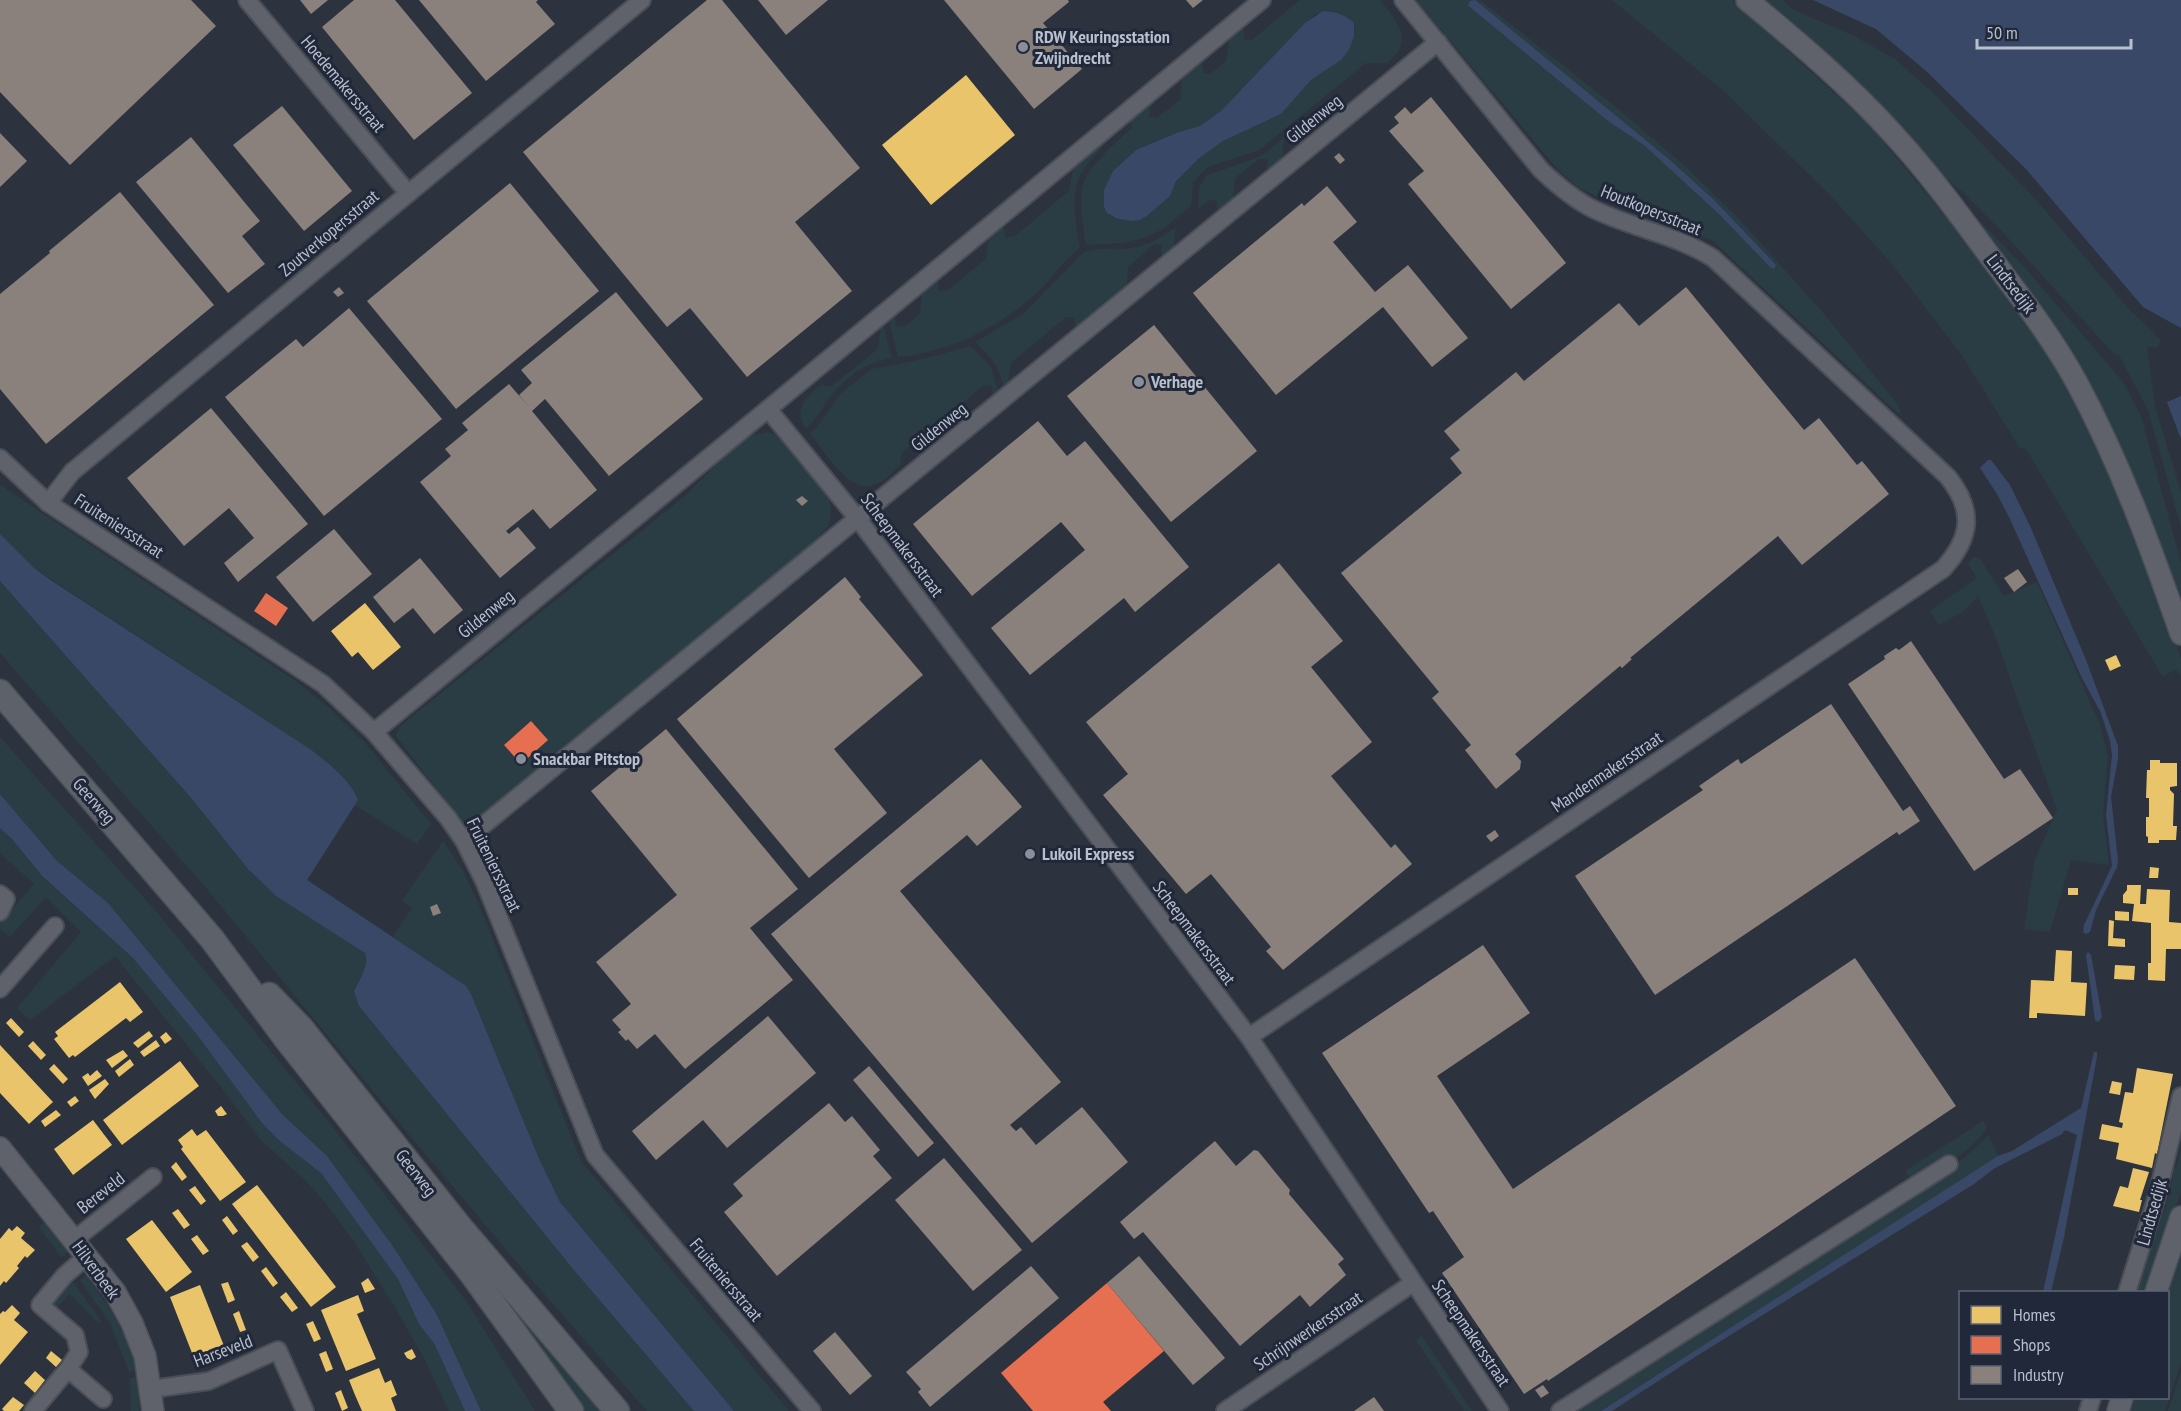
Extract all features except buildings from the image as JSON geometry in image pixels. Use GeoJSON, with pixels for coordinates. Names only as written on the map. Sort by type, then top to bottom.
{"type":"FeatureCollection","features":[{"type":"Feature","properties":{"kind":"main road","name":"Geerweg"},"geometry":{"type":"LineString","coordinates":[[0,692],[212,939],[287,1040],[472,1274],[571,1411]]}},
{"type":"Feature","properties":{"kind":"main road","name":"Geerweg"},"geometry":{"type":"LineString","coordinates":[[212,939],[301,1028],[460,1227],[617,1411]]}},
{"type":"Feature","properties":{"kind":"street","name":"Hoedemakersstraat"},"geometry":{"type":"LineString","coordinates":[[248,0],[408,193]]}},
{"type":"Feature","properties":{"kind":"street","name":"Zoutverkopersstraat"},"geometry":{"type":"LineString","coordinates":[[48,503],[72,472],[642,0]]}},
{"type":"Feature","properties":{"kind":"street","name":"Gildenweg"},"geometry":{"type":"LineString","coordinates":[[374,732],[1262,0]]}},
{"type":"Feature","properties":{"kind":"street","name":"Houtkopersstraat"},"geometry":{"type":"LineString","coordinates":[[1403,0],[1541,170],[1564,191],[1593,209],[1694,246],[1713,258],[1948,477],[1963,501],[1966,522]]}},
{"type":"Feature","properties":{"kind":"street","name":"Lindtsedijk"},"geometry":{"type":"LineString","coordinates":[[1747,0],[1844,84],[1893,134],[1936,183],[2035,316],[2075,380],[2105,438],[2142,522],[2181,634]]}},
{"type":"Feature","properties":{"kind":"street","name":"Gildenweg"},"geometry":{"type":"LineString","coordinates":[[464,841],[1438,42]]}},
{"type":"Feature","properties":{"kind":"street","name":"Scheepmakersstraat"},"geometry":{"type":"LineString","coordinates":[[768,409],[858,519],[1249,1037],[1500,1411]]}},
{"type":"Feature","properties":{"kind":"street","name":"Fruiteniersstraat"},"geometry":{"type":"LineString","coordinates":[[0,458],[48,503],[323,684],[374,732],[448,818],[464,841],[484,881],[595,1155],[812,1411]]}},
{"type":"Feature","properties":{"kind":"street","name":"Mandenmakersstraat"},"geometry":{"type":"LineString","coordinates":[[1249,1037],[1943,569],[1957,553],[1964,537],[1966,522]]}},
{"type":"Feature","properties":{"kind":"street"},"geometry":{"type":"LineString","coordinates":[[0,894],[6,899],[0,912]]}},
{"type":"Feature","properties":{"kind":"street"},"geometry":{"type":"LineString","coordinates":[[0,989],[55,926]]}},
{"type":"Feature","properties":{"kind":"street","name":"Lindtsedijk"},"geometry":{"type":"LineString","coordinates":[[2128,1291],[2157,1196],[2181,1096]]}},
{"type":"Feature","properties":{"kind":"street","name":"Hilverbeek"},"geometry":{"type":"LineString","coordinates":[[0,1148],[115,1292],[132,1323],[145,1356],[152,1389],[153,1411]]}},
{"type":"Feature","properties":{"kind":"street"},"geometry":{"type":"LineString","coordinates":[[1560,1411],[1948,1164]]}},
{"type":"Feature","properties":{"kind":"street","name":"Bereveld"},"geometry":{"type":"LineString","coordinates":[[68,1369],[79,1352],[75,1335],[40,1305],[65,1275],[80,1248],[153,1177]]}},
{"type":"Feature","properties":{"kind":"street","name":"Lindtsedijk"},"geometry":{"type":"LineString","coordinates":[[2157,1291],[2181,1217]]}},
{"type":"Feature","properties":{"kind":"street","name":"Schrijnwerkersstraat"},"geometry":{"type":"LineString","coordinates":[[1225,1411],[1413,1283]]}},
{"type":"Feature","properties":{"kind":"street","name":"Harseveld"},"geometry":{"type":"LineString","coordinates":[[152,1389],[209,1381],[278,1350],[305,1411]]}},
{"type":"Feature","properties":{"kind":"street"},"geometry":{"type":"LineString","coordinates":[[33,1411],[68,1369],[104,1399]]}},
{"type":"Feature","properties":{"kind":"shaded area"},"geometry":{"type":"Polygon","coordinates":[[[1300,0],[1380,0],[1397,23],[1402,39],[1395,55],[1387,63],[1366,63],[1259,150],[1208,167],[1193,183],[1191,206],[1163,229],[1144,238],[1122,243],[1086,245],[1081,202],[1082,188],[1090,172],[1103,155],[1133,127],[1129,122],[1148,107],[1149,117],[1157,118],[1180,100],[1182,78],[1200,64],[1203,66],[1203,73],[1210,74],[1226,61],[1229,40],[1242,29],[1244,39],[1252,40],[1300,0]],[[1316,13],[1221,111],[1200,126],[1136,150],[1113,171],[1104,190],[1104,207],[1107,213],[1111,216],[1140,220],[1147,216],[1170,196],[1176,181],[1198,159],[1223,141],[1281,114],[1311,80],[1341,60],[1349,50],[1355,28],[1316,13]]]}},
{"type":"Feature","properties":{"kind":"shaded area"},"geometry":{"type":"Polygon","coordinates":[[[1416,0],[1480,0],[1612,104],[1687,168],[1741,221],[1824,314],[1898,405],[1901,412],[1899,414],[1712,240],[1615,206],[1578,187],[1560,172],[1416,0]]]}},
{"type":"Feature","properties":{"kind":"shaded area"},"geometry":{"type":"Polygon","coordinates":[[[1612,0],[1732,0],[1870,126],[1976,253],[2045,348],[2080,406],[2142,547],[2181,658],[2181,676],[2176,669],[2163,677],[2026,449],[2020,448],[1961,354],[1892,264],[1831,196],[1726,93],[1612,0]]]}},
{"type":"Feature","properties":{"kind":"shaded area"},"geometry":{"type":"Polygon","coordinates":[[[1759,0],[1783,0],[1794,10],[1854,36],[1895,59],[1931,91],[2038,202],[2128,308],[2161,340],[2158,347],[2147,347],[2155,407],[2181,492],[2181,527],[2148,410],[2119,355],[2114,354],[1967,196],[1927,162],[1759,0]]]}},
{"type":"Feature","properties":{"kind":"shaded area"},"geometry":{"type":"Polygon","coordinates":[[[1327,102],[1324,124],[1309,134],[1309,125],[1300,124],[1327,102]]]}},
{"type":"Feature","properties":{"kind":"shaded area"},"geometry":{"type":"Polygon","coordinates":[[[1113,135],[1089,162],[1078,181],[1075,210],[1080,248],[1065,261],[1042,288],[1010,314],[976,334],[938,349],[898,357],[889,320],[895,316],[896,326],[904,327],[920,314],[922,293],[935,282],[938,282],[939,291],[947,291],[986,259],[989,237],[1002,227],[1005,237],[1013,237],[1020,232],[1069,191],[1073,169],[1113,135]]]}},
{"type":"Feature","properties":{"kind":"shaded area"},"geometry":{"type":"Polygon","coordinates":[[[1284,138],[1282,159],[1269,169],[1268,159],[1259,159],[1235,178],[1233,198],[1219,210],[1217,201],[1210,200],[1198,209],[1199,188],[1206,176],[1261,156],[1284,138]]]}},
{"type":"Feature","properties":{"kind":"shaded area"},"geometry":{"type":"Polygon","coordinates":[[[1967,213],[1978,219],[2026,269],[2123,382],[2141,416],[2181,563],[2181,611],[2139,500],[1967,213]]]}},
{"type":"Feature","properties":{"kind":"shaded area"},"geometry":{"type":"Polygon","coordinates":[[[1176,227],[1173,248],[1164,256],[1161,255],[1162,245],[1154,244],[1128,267],[1127,286],[1079,326],[1075,325],[1075,317],[1066,317],[1011,363],[1008,384],[1004,388],[994,363],[975,342],[1024,313],[1083,253],[1097,249],[1137,247],[1157,239],[1176,227]]]}},
{"type":"Feature","properties":{"kind":"shaded area"},"geometry":{"type":"Polygon","coordinates":[[[883,325],[892,358],[882,360],[854,373],[826,402],[806,428],[800,415],[804,403],[823,383],[824,386],[832,386],[878,349],[883,325]]]}},
{"type":"Feature","properties":{"kind":"shaded area"},"geometry":{"type":"Polygon","coordinates":[[[970,346],[991,367],[998,392],[993,395],[992,386],[984,385],[902,453],[900,465],[878,484],[865,486],[846,477],[810,433],[818,426],[841,393],[872,369],[923,359],[970,346]]]}},
{"type":"Feature","properties":{"kind":"shaded area"},"geometry":{"type":"Polygon","coordinates":[[[768,432],[781,436],[829,498],[831,510],[829,524],[816,540],[748,601],[468,830],[396,736],[400,726],[685,496],[745,436],[768,432]]]}},
{"type":"Feature","properties":{"kind":"shaded area"},"geometry":{"type":"Polygon","coordinates":[[[0,485],[297,682],[329,708],[366,744],[431,824],[417,844],[355,805],[357,800],[354,792],[344,778],[310,749],[34,568],[0,534],[0,485]]]}},
{"type":"Feature","properties":{"kind":"shaded area"},"geometry":{"type":"Polygon","coordinates":[[[1974,556],[1981,560],[2004,596],[2037,582],[2100,725],[2108,756],[2103,813],[2109,865],[2071,860],[2050,932],[2024,929],[2035,859],[2057,810],[1994,633],[1978,596],[1964,611],[1939,625],[1930,611],[1977,578],[1968,564],[1974,556]]]}},
{"type":"Feature","properties":{"kind":"shaded area"},"geometry":{"type":"Polygon","coordinates":[[[0,581],[192,799],[248,869],[276,896],[366,953],[365,967],[354,991],[359,1006],[573,1269],[694,1411],[647,1411],[416,1143],[207,889],[0,653],[0,581]]]}},
{"type":"Feature","properties":{"kind":"shaded area"},"geometry":{"type":"Polygon","coordinates":[[[0,737],[154,909],[332,1126],[466,1301],[535,1411],[481,1411],[436,1313],[392,1245],[327,1156],[282,1114],[108,903],[57,861],[0,794],[0,737]]]}},
{"type":"Feature","properties":{"kind":"shaded area"},"geometry":{"type":"Polygon","coordinates":[[[0,828],[12,839],[42,877],[133,958],[198,1036],[262,1123],[281,1142],[321,1173],[398,1279],[419,1324],[435,1345],[465,1411],[449,1411],[424,1358],[396,1309],[355,1243],[328,1206],[308,1183],[261,1140],[115,956],[30,1020],[17,1008],[81,932],[46,897],[10,937],[0,929],[0,924],[34,884],[0,853],[0,828]]]}},
{"type":"Feature","properties":{"kind":"shaded area"},"geometry":{"type":"Polygon","coordinates":[[[443,841],[463,871],[479,905],[581,1161],[789,1411],[734,1411],[715,1389],[560,1202],[540,1161],[466,986],[393,937],[412,908],[402,901],[443,841]]]}},
{"type":"Feature","properties":{"kind":"shaded area"},"geometry":{"type":"Polygon","coordinates":[[[296,1040],[606,1411],[577,1411],[296,1040]]]}},
{"type":"Feature","properties":{"kind":"shaded area"},"geometry":{"type":"Polygon","coordinates":[[[1983,1121],[1987,1127],[1984,1132],[1960,1155],[1950,1162],[1944,1155],[1910,1177],[1908,1176],[1905,1171],[1983,1121]]]}},
{"type":"Feature","properties":{"kind":"shaded area"},"geometry":{"type":"Polygon","coordinates":[[[1988,1135],[1998,1156],[1962,1181],[1600,1411],[1579,1411],[1955,1172],[1952,1168],[1988,1135]]]}},
{"type":"Feature","properties":{"kind":"shaded area"},"geometry":{"type":"Polygon","coordinates":[[[2181,1148],[2181,1192],[2149,1291],[2132,1291],[2159,1211],[2164,1212],[2173,1178],[2169,1177],[2172,1167],[2176,1168],[2181,1148]]]}},
{"type":"Feature","properties":{"kind":"shaded area"},"geometry":{"type":"Polygon","coordinates":[[[45,1221],[68,1252],[61,1257],[39,1227],[45,1221]]]}},
{"type":"Feature","properties":{"kind":"shaded area"},"geometry":{"type":"Polygon","coordinates":[[[2181,1244],[2181,1363],[2169,1399],[2169,1291],[2165,1291],[2181,1244]]]}},
{"type":"Feature","properties":{"kind":"shaded area"},"geometry":{"type":"Polygon","coordinates":[[[86,1275],[116,1320],[137,1370],[129,1372],[110,1323],[80,1280],[86,1275]]]}},
{"type":"Feature","properties":{"kind":"shaded area"},"geometry":{"type":"Polygon","coordinates":[[[73,1282],[101,1321],[99,1323],[69,1294],[58,1307],[54,1304],[73,1282]]]}},
{"type":"Feature","properties":{"kind":"shaded area"},"geometry":{"type":"Polygon","coordinates":[[[1422,1336],[1472,1411],[1464,1411],[1416,1340],[1422,1336]]]}},
{"type":"Feature","properties":{"kind":"shaded area"},"geometry":{"type":"Polygon","coordinates":[[[2181,1372],[2181,1411],[2168,1411],[2181,1372]]]}},
{"type":"Feature","properties":{"kind":"shaded area"},"geometry":{"type":"Polygon","coordinates":[[[138,1377],[139,1411],[131,1411],[130,1378],[138,1377]]]}},
{"type":"Feature","properties":{"kind":"shaded area"},"geometry":{"type":"Polygon","coordinates":[[[2131,1399],[2169,1399],[2165,1411],[2126,1411],[2131,1399]]]}},
{"type":"Feature","properties":{"kind":"water"},"geometry":{"type":"Polygon","coordinates":[[[1475,0],[1671,161],[1715,201],[1776,265],[1774,269],[1720,215],[1644,145],[1608,121],[1471,8],[1468,5],[1470,1],[1475,0]]]}},
{"type":"Feature","properties":{"kind":"water"},"geometry":{"type":"Polygon","coordinates":[[[1813,0],[2181,0],[2181,328],[2143,307],[2026,169],[1925,70],[1876,29],[1813,0]]]}},
{"type":"Feature","properties":{"kind":"water"},"geometry":{"type":"Polygon","coordinates":[[[1323,11],[1347,17],[1354,23],[1354,36],[1349,50],[1341,60],[1311,80],[1281,114],[1223,141],[1198,159],[1176,181],[1170,196],[1147,216],[1131,221],[1116,218],[1107,213],[1104,207],[1104,190],[1113,171],[1136,150],[1200,126],[1221,111],[1305,23],[1323,11]]]}},
{"type":"Feature","properties":{"kind":"water"},"geometry":{"type":"Polygon","coordinates":[[[2181,396],[2181,439],[2167,402],[2181,396]]]}},
{"type":"Feature","properties":{"kind":"water"},"geometry":{"type":"Polygon","coordinates":[[[1991,460],[2010,485],[2031,528],[2086,660],[2118,746],[2111,797],[2117,867],[2096,910],[2090,932],[2086,934],[2083,932],[2084,925],[2112,866],[2106,815],[2112,755],[2110,741],[2101,713],[2082,678],[2009,517],[1980,468],[1991,460]]]}},
{"type":"Feature","properties":{"kind":"water"},"geometry":{"type":"Polygon","coordinates":[[[0,534],[34,568],[49,579],[310,749],[331,765],[350,785],[358,800],[307,880],[466,986],[540,1161],[560,1202],[734,1411],[694,1411],[573,1269],[359,1006],[354,991],[365,967],[365,953],[276,896],[248,869],[192,799],[0,581],[0,534]]]}},
{"type":"Feature","properties":{"kind":"water"},"geometry":{"type":"Polygon","coordinates":[[[0,794],[57,861],[108,903],[282,1114],[327,1156],[392,1245],[436,1313],[481,1411],[465,1411],[435,1345],[419,1324],[398,1279],[321,1173],[281,1142],[262,1123],[198,1036],[133,958],[42,876],[0,828],[0,794]]]}},
{"type":"Feature","properties":{"kind":"water"},"geometry":{"type":"Polygon","coordinates":[[[2088,952],[2091,955],[2102,1017],[2098,1022],[2095,1020],[2086,955],[2088,952]]]}},
{"type":"Feature","properties":{"kind":"water"},"geometry":{"type":"Polygon","coordinates":[[[2094,1052],[2097,1052],[2064,1237],[2051,1291],[2043,1291],[2077,1135],[2065,1130],[2062,1134],[1995,1168],[1974,1184],[1612,1411],[1601,1411],[1998,1156],[2012,1151],[2081,1108],[2094,1052]]]}},
{"type":"Feature","properties":{"kind":"place","name":"RDW Keuringsstation Zwijndrecht"},"geometry":{"type":"Point","coordinates":[1023,47]}},
{"type":"Feature","properties":{"kind":"place","name":"Verhage"},"geometry":{"type":"Point","coordinates":[1139,382]}},
{"type":"Feature","properties":{"kind":"place","name":"Snackbar Pitstop"},"geometry":{"type":"Point","coordinates":[521,759]}},
{"type":"Feature","properties":{"kind":"place","name":"Lukoil Express"},"geometry":{"type":"Point","coordinates":[1030,854]}}]}
